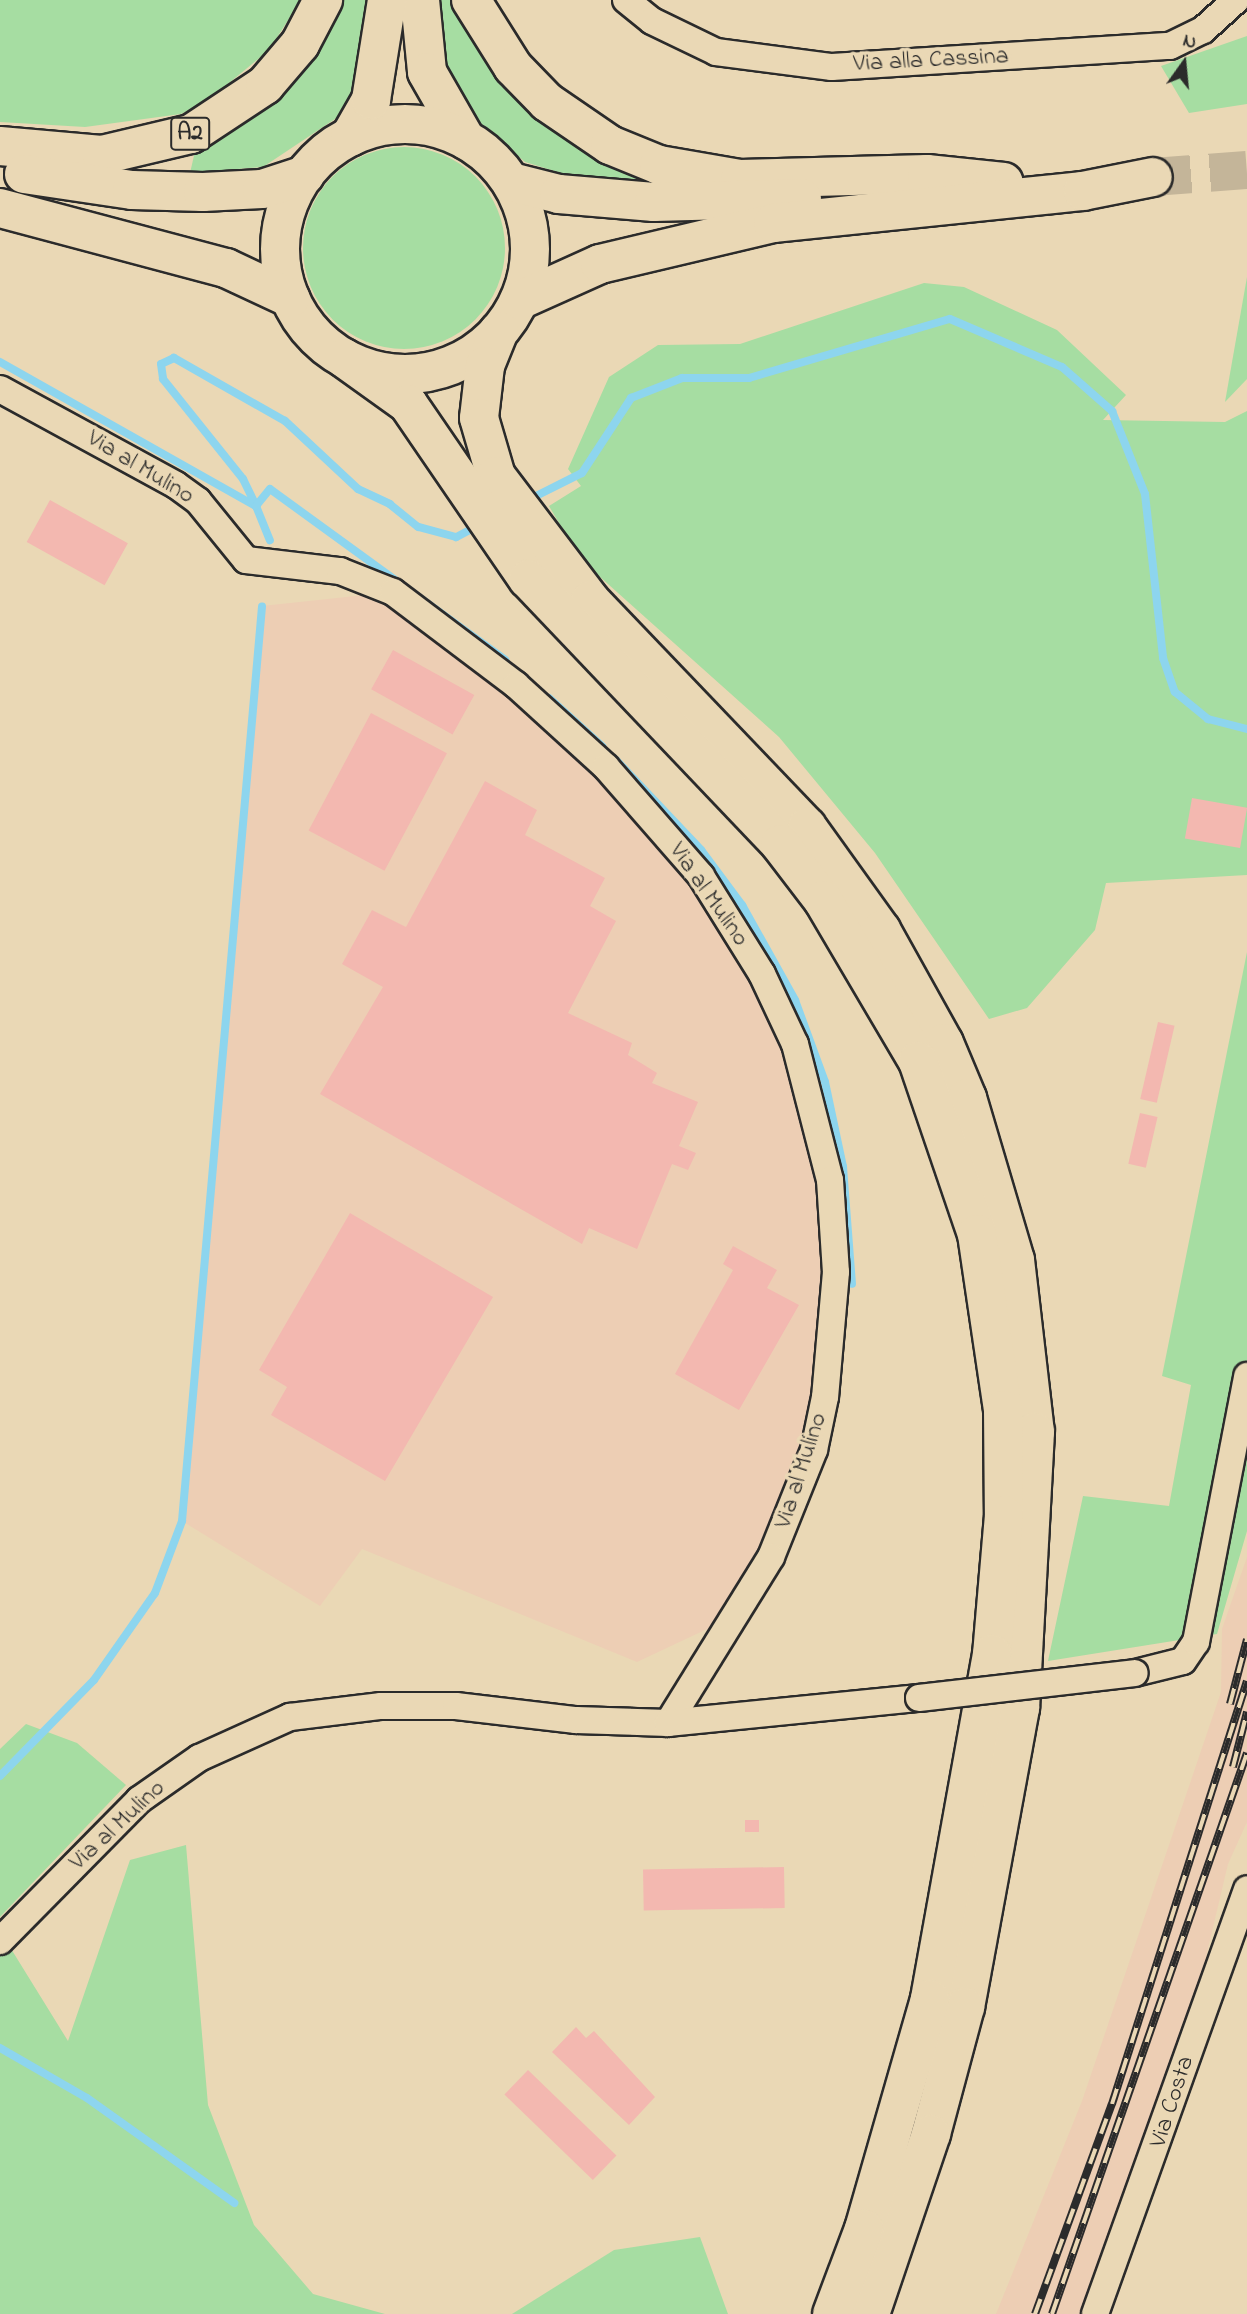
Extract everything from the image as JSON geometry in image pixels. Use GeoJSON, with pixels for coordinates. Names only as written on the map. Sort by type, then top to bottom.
{"type":"FeatureCollection","features":[{"type":"Feature","properties":{"kind":"highway","name":"A2"},"geometry":{"type":"LineString","coordinates":[[0,146],[102,155],[191,134],[265,85],[300,44],[323,0]]}},
{"type":"Feature","properties":{"kind":"highway"},"geometry":{"type":"LineString","coordinates":[[0,168],[168,192],[262,189],[305,175],[350,137],[371,100],[387,0]]}},
{"type":"Feature","properties":{"kind":"highway"},"geometry":{"type":"LineString","coordinates":[[420,0],[426,72],[466,140],[511,182],[530,241],[509,315],[485,366],[479,418],[482,484]]}},
{"type":"Feature","properties":{"kind":"highway"},"geometry":{"type":"LineString","coordinates":[[471,0],[513,67],[547,102],[599,139],[659,165],[740,179],[927,174],[1006,182]]}},
{"type":"Feature","properties":{"kind":"highway"},"geometry":{"type":"LineString","coordinates":[[350,137],[409,125],[466,140]]}},
{"type":"Feature","properties":{"kind":"highway"},"geometry":{"type":"LineString","coordinates":[[305,175],[281,232],[290,298],[316,338],[408,404],[482,484],[541,569],[780,844],[857,949],[898,1020],[940,1116],[990,1297],[1000,1360],[1004,1515],[977,1759],[930,1999],[864,2230],[832,2314]]}},
{"type":"Feature","properties":{"kind":"highway"},"geometry":{"type":"LineString","coordinates":[[344,358],[390,373],[428,372],[473,355],[509,315],[600,264],[773,223],[1083,191],[1153,177],[1006,182],[690,202],[583,197],[511,182]]}},
{"type":"Feature","properties":{"kind":"highway"},"geometry":{"type":"LineString","coordinates":[[0,208],[226,268],[290,298]]}},
{"type":"Feature","properties":{"kind":"highway"},"geometry":{"type":"LineString","coordinates":[[541,569],[771,786],[881,930],[962,1087],[1015,1260],[1032,1367],[1036,1487],[1017,1734],[965,2007],[931,2134],[870,2314]]}},
{"type":"Feature","properties":{"kind":"street","name":"Via alla Cassina"},"geometry":{"type":"LineString","coordinates":[[626,0],[652,21],[716,52],[831,67],[1170,46],[1203,30],[1236,0]]}},
{"type":"Feature","properties":{"kind":"street","name":"Via al Mulino"},"geometry":{"type":"LineString","coordinates":[[0,389],[176,485],[198,501],[246,560],[340,571],[393,592],[516,685],[606,766],[693,866],[762,974],[794,1044],[830,1181],[836,1272],[825,1397],[814,1450],[771,1557],[668,1723]]}},
{"type":"Feature","properties":{"kind":"street","name":"Via al Mulino"},"geometry":{"type":"LineString","coordinates":[[0,1941],[139,1800],[199,1758],[290,1717],[456,1706],[576,1720],[668,1723],[1135,1673],[1183,1661],[1196,1643],[1247,1376]]}},
{"type":"Feature","properties":{"kind":"street","name":"Via Costa"},"geometry":{"type":"LineString","coordinates":[[1095,2314],[1247,1889]]}},
{"type":"Feature","properties":{"kind":"shaded area"},"geometry":{"type":"Polygon","coordinates":[[[393,592],[606,767],[762,974],[830,1180],[825,1397],[739,1614],[637,1662],[362,1549],[320,1606],[182,1521],[262,606],[393,592]]]}},
{"type":"Feature","properties":{"kind":"shaded area"},"geometry":{"type":"Polygon","coordinates":[[[1247,1557],[1247,1822],[1228,1864],[1196,1999],[1081,2314],[996,2314],[1082,2101],[1221,1692],[1222,1629],[1247,1557]]]}},
{"type":"Feature","properties":{"kind":"green space"},"geometry":{"type":"Polygon","coordinates":[[[0,0],[301,0],[269,50],[206,102],[181,114],[85,127],[0,122],[0,0]]]}},
{"type":"Feature","properties":{"kind":"green space"},"geometry":{"type":"Polygon","coordinates":[[[338,0],[369,0],[356,86],[338,117],[263,167],[190,173],[196,147],[338,0]]]}},
{"type":"Feature","properties":{"kind":"green space"},"geometry":{"type":"Polygon","coordinates":[[[433,0],[456,0],[660,182],[564,174],[525,162],[474,118],[446,81],[433,0]]]}},
{"type":"Feature","properties":{"kind":"green space"},"geometry":{"type":"Polygon","coordinates":[[[1247,36],[1247,104],[1189,113],[1161,66],[1247,36]]]}},
{"type":"Feature","properties":{"kind":"green space"},"geometry":{"type":"Polygon","coordinates":[[[404,147],[443,154],[476,176],[498,209],[505,248],[498,287],[476,320],[443,342],[404,349],[365,342],[332,320],[310,287],[303,248],[310,209],[332,176],[365,154],[404,147]]]}},
{"type":"Feature","properties":{"kind":"green space"},"geometry":{"type":"Polygon","coordinates":[[[1247,277],[1247,379],[1225,402],[1247,277]]]}},
{"type":"Feature","properties":{"kind":"green space"},"geometry":{"type":"Polygon","coordinates":[[[924,283],[964,287],[1057,330],[1126,395],[1103,420],[1225,422],[1247,411],[1247,875],[1106,883],[1095,930],[1027,1008],[989,1019],[875,853],[779,737],[580,559],[549,506],[581,486],[568,469],[609,377],[658,345],[740,344],[924,283]]]}},
{"type":"Feature","properties":{"kind":"green space"},"geometry":{"type":"Polygon","coordinates":[[[1247,952],[1247,1531],[1217,1634],[1048,1661],[1083,1496],[1169,1506],[1191,1385],[1162,1376],[1247,952]]]}},
{"type":"Feature","properties":{"kind":"green space"},"geometry":{"type":"Polygon","coordinates":[[[26,1724],[77,1743],[126,1785],[0,1917],[0,1749],[26,1724]]]}},
{"type":"Feature","properties":{"kind":"green space"},"geometry":{"type":"Polygon","coordinates":[[[186,1845],[208,2105],[254,2225],[313,2294],[385,2314],[0,2314],[0,1931],[68,2041],[130,1860],[186,1845]]]}},
{"type":"Feature","properties":{"kind":"green space"},"geometry":{"type":"Polygon","coordinates":[[[700,2237],[728,2314],[512,2314],[614,2250],[700,2237]]]}},
{"type":"Feature","properties":{"kind":"building"},"geometry":{"type":"Polygon","coordinates":[[[50,500],[128,543],[105,585],[27,542],[50,500]]]}},
{"type":"Feature","properties":{"kind":"building"},"geometry":{"type":"Polygon","coordinates":[[[393,650],[474,695],[453,734],[371,689],[393,650]]]}},
{"type":"Feature","properties":{"kind":"building"},"geometry":{"type":"Polygon","coordinates":[[[371,713],[447,753],[384,871],[309,830],[371,713]]]}},
{"type":"Feature","properties":{"kind":"building"},"geometry":{"type":"Polygon","coordinates":[[[485,781],[537,810],[525,835],[605,878],[590,906],[616,921],[568,1013],[632,1043],[628,1055],[657,1073],[652,1083],[698,1102],[679,1146],[696,1153],[688,1170],[672,1164],[637,1249],[589,1228],[582,1244],[320,1094],[383,987],[342,964],[372,910],[406,927],[485,781]]]}},
{"type":"Feature","properties":{"kind":"building"},"geometry":{"type":"Polygon","coordinates":[[[1192,798],[1247,808],[1240,848],[1185,838],[1192,798]]]}},
{"type":"Feature","properties":{"kind":"building"},"geometry":{"type":"Polygon","coordinates":[[[1158,1022],[1175,1026],[1157,1103],[1140,1099],[1158,1022]]]}},
{"type":"Feature","properties":{"kind":"building"},"geometry":{"type":"Polygon","coordinates":[[[1140,1113],[1158,1117],[1146,1168],[1128,1164],[1140,1113]]]}},
{"type":"Feature","properties":{"kind":"building"},"geometry":{"type":"Polygon","coordinates":[[[350,1213],[493,1297],[385,1481],[271,1415],[287,1387],[259,1370],[350,1213]]]}},
{"type":"Feature","properties":{"kind":"building"},"geometry":{"type":"Polygon","coordinates":[[[733,1246],[777,1270],[767,1288],[799,1305],[739,1410],[675,1374],[733,1270],[723,1264],[733,1246]]]}},
{"type":"Feature","properties":{"kind":"building"},"geometry":{"type":"Polygon","coordinates":[[[745,1820],[759,1820],[759,1832],[745,1832],[745,1820]]]}},
{"type":"Feature","properties":{"kind":"building"},"geometry":{"type":"Polygon","coordinates":[[[784,1867],[785,1908],[644,1910],[643,1869],[784,1867]]]}},
{"type":"Feature","properties":{"kind":"building"},"geometry":{"type":"Polygon","coordinates":[[[576,2027],[586,2038],[594,2031],[655,2097],[629,2125],[552,2052],[576,2027]]]}},
{"type":"Feature","properties":{"kind":"building"},"geometry":{"type":"Polygon","coordinates":[[[528,2070],[616,2155],[593,2180],[504,2094],[528,2070]]]}},
{"type":"Feature","properties":{"kind":"waterway"},"geometry":{"type":"LineString","coordinates":[[528,500],[582,473],[631,398],[682,378],[749,378],[950,319],[1062,367],[1112,411],[1145,494],[1163,658],[1175,692],[1208,719],[1247,729]]}},
{"type":"Feature","properties":{"kind":"waterway"},"geometry":{"type":"LineString","coordinates":[[479,525],[456,537],[418,527],[390,504],[358,489],[285,421],[174,358],[161,364],[163,379],[243,479],[256,506],[270,489],[505,660]]}},
{"type":"Feature","properties":{"kind":"waterway"},"geometry":{"type":"LineString","coordinates":[[0,362],[256,506],[270,540]]}},
{"type":"Feature","properties":{"kind":"waterway"},"geometry":{"type":"LineString","coordinates":[[0,1776],[94,1680],[155,1593],[182,1521],[262,606]]}},
{"type":"Feature","properties":{"kind":"waterway"},"geometry":{"type":"LineString","coordinates":[[549,698],[602,746]]}},
{"type":"Feature","properties":{"kind":"waterway"},"geometry":{"type":"LineString","coordinates":[[616,760],[701,850],[742,905],[795,1000],[825,1082],[843,1167],[852,1284]]}},
{"type":"Feature","properties":{"kind":"waterway"},"geometry":{"type":"LineString","coordinates":[[0,2048],[87,2098],[234,2203]]}},
{"type":"Feature","properties":{"kind":"tunnel"},"geometry":{"type":"LineString","coordinates":[[1153,177],[1247,170]]}},
{"type":"Feature","properties":{"kind":"railway"},"geometry":{"type":"LineString","coordinates":[[1230,1704],[1247,1639]]}},
{"type":"Feature","properties":{"kind":"railway"},"geometry":{"type":"LineString","coordinates":[[1035,2314],[1112,2104],[1247,1681]]}},
{"type":"Feature","properties":{"kind":"railway"},"geometry":{"type":"LineString","coordinates":[[1233,1767],[1247,1712]]}},
{"type":"Feature","properties":{"kind":"railway"},"geometry":{"type":"LineString","coordinates":[[1052,2314],[1247,1753]]}}]}
